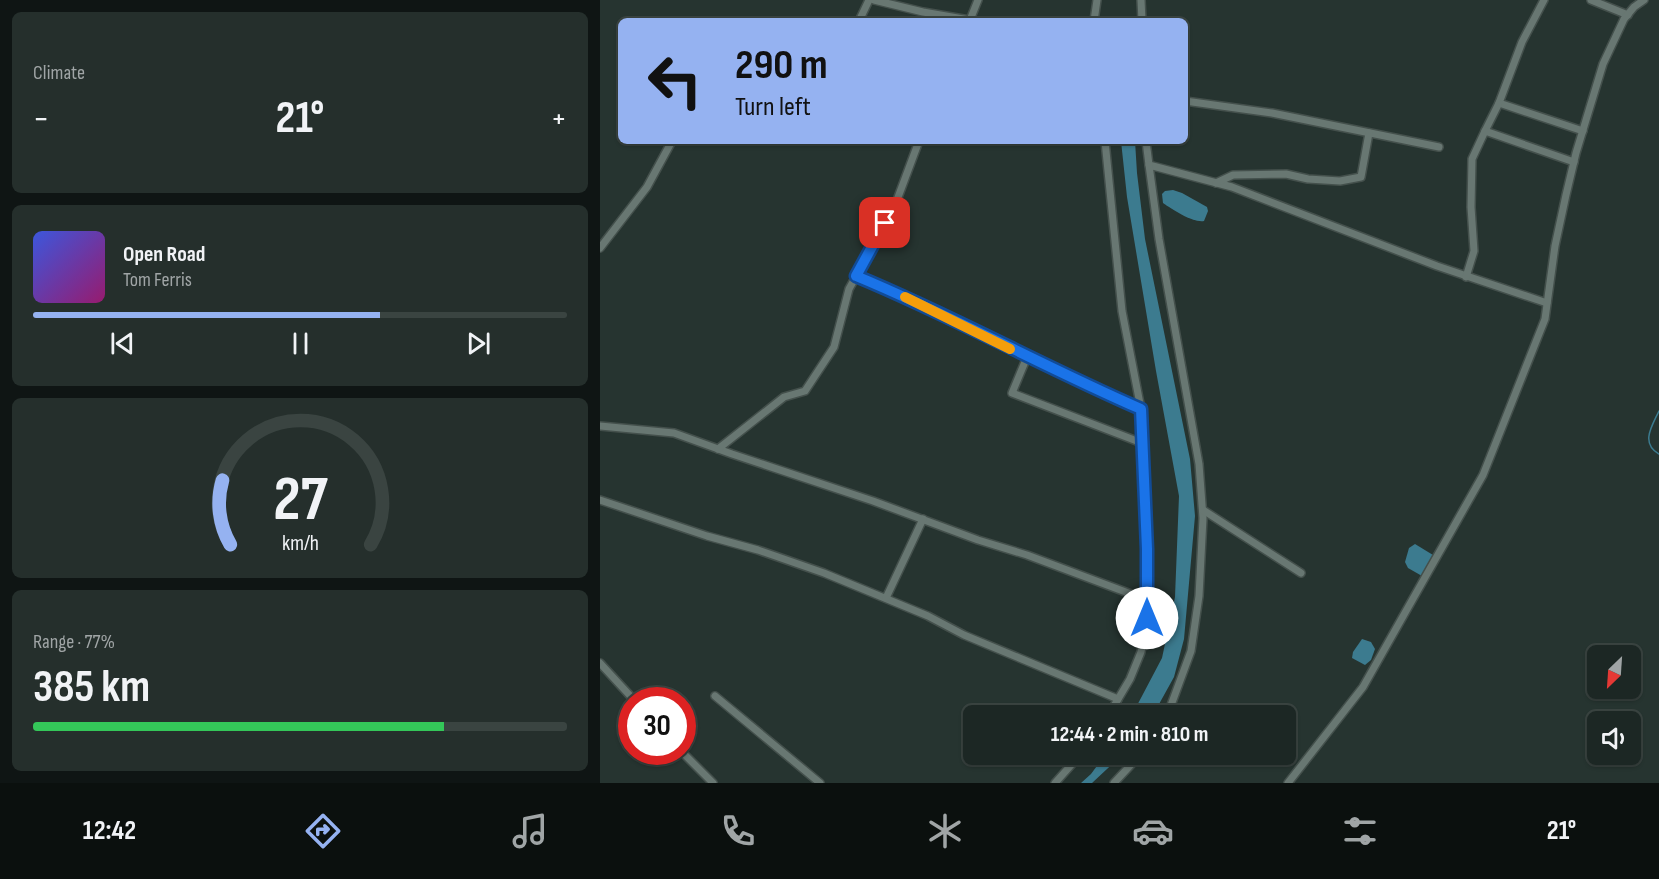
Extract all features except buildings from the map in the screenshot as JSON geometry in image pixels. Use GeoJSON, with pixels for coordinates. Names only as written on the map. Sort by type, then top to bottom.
{"type":"FeatureCollection","features":[{"type":"Feature","properties":{"kind":"street"},"geometry":{"type":"LineString","coordinates":[[860,18],[869,0]]}},
{"type":"Feature","properties":{"kind":"street"},"geometry":{"type":"LineString","coordinates":[[874,0],[950,18]]}},
{"type":"Feature","properties":{"kind":"street"},"geometry":{"type":"LineString","coordinates":[[973,18],[978,0]]}},
{"type":"Feature","properties":{"kind":"street"},"geometry":{"type":"LineString","coordinates":[[1094,18],[1097,0]]}},
{"type":"Feature","properties":{"kind":"street"},"geometry":{"type":"LineString","coordinates":[[1141,0],[1142,18]]}},
{"type":"Feature","properties":{"kind":"street"},"geometry":{"type":"LineString","coordinates":[[1466,277],[1474,251],[1472,159],[1499,103],[1522,42],[1544,0]]}},
{"type":"Feature","properties":{"kind":"street"},"geometry":{"type":"LineString","coordinates":[[1591,0],[1628,15]]}},
{"type":"Feature","properties":{"kind":"street"},"geometry":{"type":"LineString","coordinates":[[1288,783],[1364,687],[1483,475],[1545,318],[1554,246],[1574,162],[1603,64],[1628,15],[1644,0]]}},
{"type":"Feature","properties":{"kind":"street"},"geometry":{"type":"LineString","coordinates":[[1188,100],[1272,114],[1439,147]]}},
{"type":"Feature","properties":{"kind":"street"},"geometry":{"type":"LineString","coordinates":[[1499,103],[1583,131]]}},
{"type":"Feature","properties":{"kind":"street"},"geometry":{"type":"LineString","coordinates":[[1485,130],[1574,162]]}},
{"type":"Feature","properties":{"kind":"street"},"geometry":{"type":"LineString","coordinates":[[1216,183],[1233,175],[1286,174],[1308,179],[1340,181],[1361,177],[1369,133]]}},
{"type":"Feature","properties":{"kind":"street"},"geometry":{"type":"LineString","coordinates":[[600,248],[647,187],[670,144]]}},
{"type":"Feature","properties":{"kind":"street"},"geometry":{"type":"LineString","coordinates":[[718,449],[784,397],[805,391],[834,347],[849,289],[894,208],[918,144]]}},
{"type":"Feature","properties":{"kind":"street"},"geometry":{"type":"LineString","coordinates":[[1105,144],[1122,311],[1141,409],[1147,549],[1147,618],[1141,652],[1130,679],[1114,705]]}},
{"type":"Feature","properties":{"kind":"street"},"geometry":{"type":"LineString","coordinates":[[1146,144],[1159,239],[1199,464],[1203,510],[1199,596],[1191,651],[1171,705]]}},
{"type":"Feature","properties":{"kind":"street"},"geometry":{"type":"LineString","coordinates":[[1149,165],[1232,187],[1466,277],[1547,303]]}},
{"type":"Feature","properties":{"kind":"street"},"geometry":{"type":"LineString","coordinates":[[856,276],[1141,409]]}},
{"type":"Feature","properties":{"kind":"street"},"geometry":{"type":"LineString","coordinates":[[1027,357],[1012,393],[1143,443]]}},
{"type":"Feature","properties":{"kind":"street"},"geometry":{"type":"LineString","coordinates":[[600,426],[674,433],[873,501],[978,540],[1027,555],[1147,600]]}},
{"type":"Feature","properties":{"kind":"street"},"geometry":{"type":"LineString","coordinates":[[600,500],[824,573],[928,616],[964,635],[1118,699]]}},
{"type":"Feature","properties":{"kind":"street"},"geometry":{"type":"LineString","coordinates":[[1203,510],[1301,573]]}},
{"type":"Feature","properties":{"kind":"street"},"geometry":{"type":"LineString","coordinates":[[886,598],[922,519]]}},
{"type":"Feature","properties":{"kind":"street"},"geometry":{"type":"LineString","coordinates":[[600,663],[622,687]]}},
{"type":"Feature","properties":{"kind":"street"},"geometry":{"type":"LineString","coordinates":[[715,696],[820,783]]}},
{"type":"Feature","properties":{"kind":"street"},"geometry":{"type":"LineString","coordinates":[[695,765],[713,783]]}},
{"type":"Feature","properties":{"kind":"street"},"geometry":{"type":"LineString","coordinates":[[1055,783],[1071,765]]}},
{"type":"Feature","properties":{"kind":"street"},"geometry":{"type":"LineString","coordinates":[[1114,783],[1131,765]]}},
{"type":"Feature","properties":{"kind":"water"},"geometry":{"type":"Polygon","coordinates":[[[1121,144],[1135,144],[1145,239],[1190,459],[1195,516],[1184,639],[1174,677],[1159,705],[1137,705],[1162,658],[1175,597],[1179,496],[1127,197],[1121,144]]]}},
{"type":"Feature","properties":{"kind":"water"},"geometry":{"type":"Polygon","coordinates":[[[1173,190],[1207,207],[1208,211],[1204,221],[1189,218],[1163,203],[1162,194],[1173,190]]]}},
{"type":"Feature","properties":{"kind":"water"},"geometry":{"type":"Polygon","coordinates":[[[1415,544],[1433,555],[1422,576],[1408,568],[1405,562],[1409,548],[1415,544]]]}},
{"type":"Feature","properties":{"kind":"water"},"geometry":{"type":"Polygon","coordinates":[[[1362,639],[1371,642],[1375,649],[1371,660],[1365,665],[1352,658],[1353,652],[1362,639]]]}},
{"type":"Feature","properties":{"kind":"water"},"geometry":{"type":"Polygon","coordinates":[[[1098,765],[1111,765],[1092,783],[1081,783],[1098,765]]]}},
{"type":"Feature","properties":{"kind":"waterway"},"geometry":{"type":"LineString","coordinates":[[1659,411],[1649,434],[1650,445],[1659,454]]}},
{"type":"Feature","properties":{"kind":"slow traffic"},"geometry":{"type":"LineString","coordinates":[[905,297],[1010,349]]}},
{"type":"Feature","properties":{"kind":"route"},"geometry":{"type":"LineString","coordinates":[[885,223],[856,276],[1141,409],[1147,549],[1147,618]]}}]}
